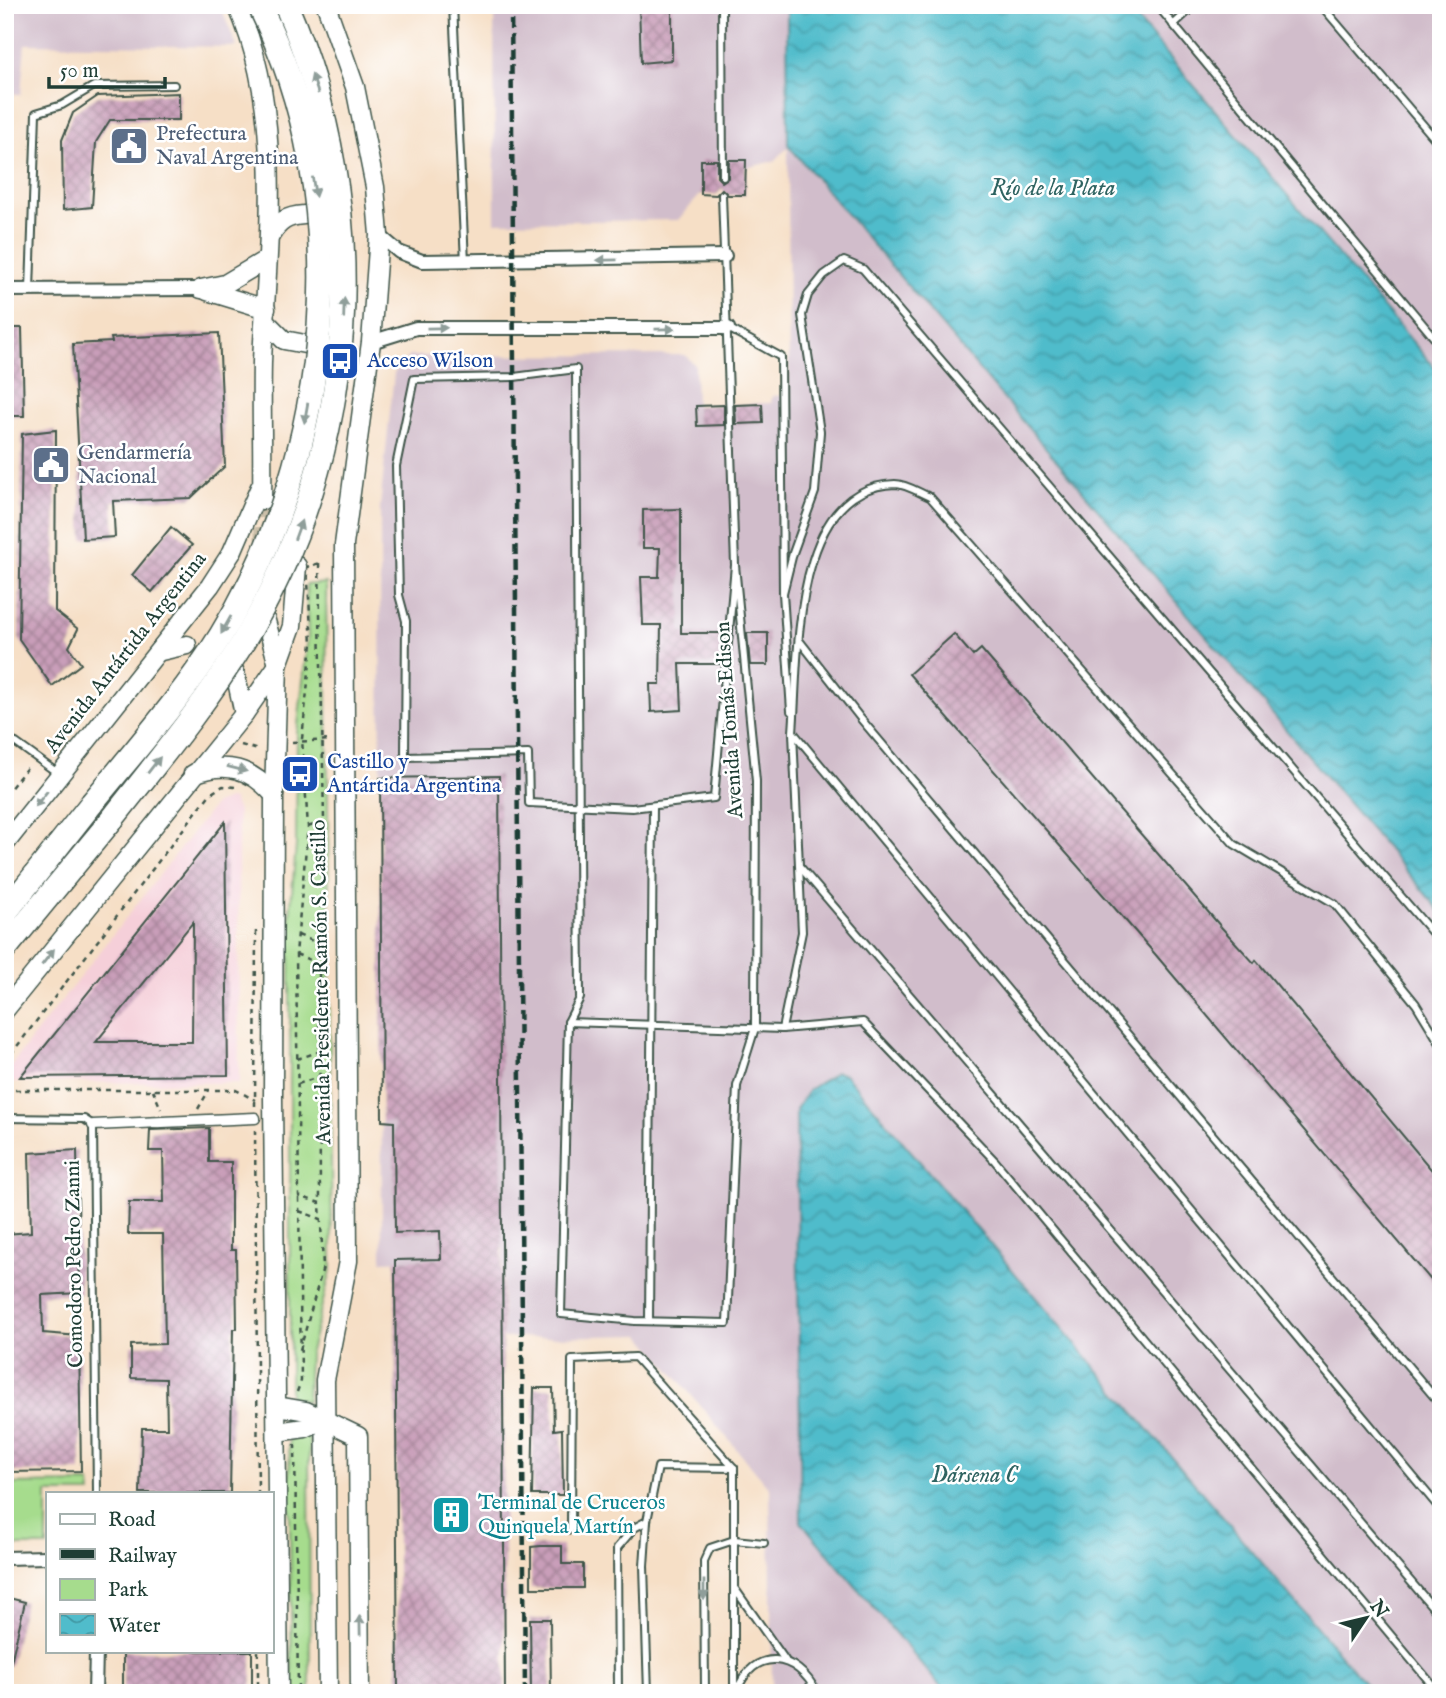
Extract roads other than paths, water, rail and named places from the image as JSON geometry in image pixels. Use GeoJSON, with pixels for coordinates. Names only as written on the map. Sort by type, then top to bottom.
{"type":"FeatureCollection","features":[{"type":"Feature","properties":{"kind":"highway"},"geometry":{"type":"LineString","coordinates":[[5,913],[140,746],[222,633],[270,538],[300,449],[318,332],[320,234],[315,194],[296,104],[281,56],[259,5]]}},
{"type":"Feature","properties":{"kind":"highway"},"geometry":{"type":"LineString","coordinates":[[5,949],[113,818],[202,703],[243,642],[293,545],[327,439],[344,313],[345,268],[337,177],[322,104],[286,5]]}},
{"type":"Feature","properties":{"kind":"highway"},"geometry":{"type":"LineString","coordinates":[[5,957],[39,907]]}},
{"type":"Feature","properties":{"kind":"main road"},"geometry":{"type":"LineString","coordinates":[[237,5],[254,50],[263,100],[270,236],[262,361],[262,500]]}},
{"type":"Feature","properties":{"kind":"main road","name":"Avenida Presidente Ramón S. Castillo"},"geometry":{"type":"LineString","coordinates":[[326,5],[355,87],[375,187],[379,235],[371,342],[344,545],[342,757],[348,1261],[327,1359],[324,1419],[328,1693]]}},
{"type":"Feature","properties":{"kind":"main road"},"geometry":{"type":"LineString","coordinates":[[270,236],[277,223],[289,216],[304,215]]}},
{"type":"Feature","properties":{"kind":"main road"},"geometry":{"type":"LineString","coordinates":[[201,289],[225,284],[267,259]]}},
{"type":"Feature","properties":{"kind":"main road"},"geometry":{"type":"LineString","coordinates":[[201,289],[266,315],[284,340],[305,344]]}},
{"type":"Feature","properties":{"kind":"main road","name":"Avenida Antártida Argentina"},"geometry":{"type":"LineString","coordinates":[[5,844],[161,651],[232,552],[251,513],[263,479]]}},
{"type":"Feature","properties":{"kind":"main road"},"geometry":{"type":"LineString","coordinates":[[5,1010],[244,714],[278,664],[292,626],[297,566]]}},
{"type":"Feature","properties":{"kind":"main road"},"geometry":{"type":"LineString","coordinates":[[266,621],[278,664],[274,795],[273,1098],[277,1406],[274,1548],[279,1693]]}},
{"type":"Feature","properties":{"kind":"main road"},"geometry":{"type":"LineString","coordinates":[[161,651],[187,645]]}},
{"type":"Feature","properties":{"kind":"main road"},"geometry":{"type":"LineString","coordinates":[[235,672],[244,714]]}},
{"type":"Feature","properties":{"kind":"main road"},"geometry":{"type":"LineString","coordinates":[[193,774],[210,767],[229,766],[250,772],[274,795]]}},
{"type":"Feature","properties":{"kind":"main road"},"geometry":{"type":"LineString","coordinates":[[277,1406],[306,1411],[358,1436],[360,1693]]}},
{"type":"Feature","properties":{"kind":"main road"},"geometry":{"type":"LineString","coordinates":[[277,1432],[305,1428],[324,1419]]}},
{"type":"Feature","properties":{"kind":"street"},"geometry":{"type":"LineString","coordinates":[[379,235],[399,252],[422,261],[725,256]]}},
{"type":"Feature","properties":{"kind":"street"},"geometry":{"type":"LineString","coordinates":[[5,290],[201,289]]}},
{"type":"Feature","properties":{"kind":"street"},"geometry":{"type":"LineString","coordinates":[[371,342],[416,328],[728,328]]}},
{"type":"Feature","properties":{"kind":"street"},"geometry":{"type":"LineString","coordinates":[[93,1125],[255,1118]]}},
{"type":"Feature","properties":{"kind":"street"},"geometry":{"type":"LineString","coordinates":[[5,1558],[46,1557]]}},
{"type":"Feature","properties":{"kind":"street"},"geometry":{"type":"LineString","coordinates":[[95,1693],[96,1652]]}},
{"type":"Feature","properties":{"kind":"lane"},"geometry":{"type":"LineString","coordinates":[[453,5],[465,262]]}},
{"type":"Feature","properties":{"kind":"lane"},"geometry":{"type":"LineString","coordinates":[[722,5],[723,176]]}},
{"type":"Feature","properties":{"kind":"lane"},"geometry":{"type":"LineString","coordinates":[[1157,5],[1441,346]]}},
{"type":"Feature","properties":{"kind":"lane"},"geometry":{"type":"LineString","coordinates":[[1173,25],[1195,5]]}},
{"type":"Feature","properties":{"kind":"lane"},"geometry":{"type":"LineString","coordinates":[[1321,5],[1441,146]]}},
{"type":"Feature","properties":{"kind":"lane"},"geometry":{"type":"LineString","coordinates":[[30,290],[36,113],[62,105],[94,86],[174,85]]}},
{"type":"Feature","properties":{"kind":"lane","name":"Avenida Tomás Edison"},"geometry":{"type":"LineString","coordinates":[[649,1321],[727,1323],[737,1086],[755,1028],[756,781],[735,565],[722,195]]}},
{"type":"Feature","properties":{"kind":"lane"},"geometry":{"type":"LineString","coordinates":[[783,593],[793,552],[815,492],[820,432],[802,315],[808,295],[824,275],[844,261],[863,269],[1441,943]]}},
{"type":"Feature","properties":{"kind":"lane"},"geometry":{"type":"LineString","coordinates":[[728,328],[781,357],[783,593],[801,868],[802,932],[782,1029]]}},
{"type":"Feature","properties":{"kind":"lane"},"geometry":{"type":"LineString","coordinates":[[653,806],[649,1321],[561,1314],[568,1022],[580,998],[578,805],[576,369],[514,377],[414,379],[396,466],[399,595],[406,621],[405,757],[528,754],[529,803],[578,805],[653,806],[715,799],[735,565]]}},
{"type":"Feature","properties":{"kind":"lane"},"geometry":{"type":"LineString","coordinates":[[1441,1045],[1416,1004],[1335,904],[1234,844],[930,497],[897,484],[849,500],[823,530],[806,583],[799,639],[793,732],[1441,1510]]}},
{"type":"Feature","properties":{"kind":"lane"},"geometry":{"type":"LineString","coordinates":[[799,639],[870,730],[1441,1405]]}},
{"type":"Feature","properties":{"kind":"lane"},"geometry":{"type":"LineString","coordinates":[[5,739],[61,775]]}},
{"type":"Feature","properties":{"kind":"lane"},"geometry":{"type":"LineString","coordinates":[[801,868],[1441,1617]]}},
{"type":"Feature","properties":{"kind":"lane"},"geometry":{"type":"LineString","coordinates":[[568,1022],[782,1029],[863,1022],[995,1161],[1439,1693]]}},
{"type":"Feature","properties":{"kind":"lane"},"geometry":{"type":"LineString","coordinates":[[5,1118],[85,1119],[93,1125]]}},
{"type":"Feature","properties":{"kind":"lane","name":"Comodoro Pedro Zanni"},"geometry":{"type":"LineString","coordinates":[[93,1125],[97,1492]]}},
{"type":"Feature","properties":{"kind":"lane"},"geometry":{"type":"LineString","coordinates":[[570,1530],[572,1360],[635,1357],[734,1468],[735,1693]]}},
{"type":"Feature","properties":{"kind":"lane"},"geometry":{"type":"LineString","coordinates":[[648,1693],[644,1566],[647,1521],[658,1467],[734,1468]]}},
{"type":"Feature","properties":{"kind":"lane"},"geometry":{"type":"LineString","coordinates":[[618,1693],[617,1548],[634,1528],[647,1521]]}},
{"type":"Feature","properties":{"kind":"lane"},"geometry":{"type":"LineString","coordinates":[[705,1693],[704,1562],[710,1548],[734,1540],[764,1543]]}},
{"type":"Feature","properties":{"kind":"lane"},"geometry":{"type":"LineString","coordinates":[[734,1587],[785,1660],[806,1671],[818,1693]]}},
{"type":"Feature","properties":{"kind":"lane"},"geometry":{"type":"LineString","coordinates":[[735,1693],[742,1676],[761,1662],[785,1660]]}},
{"type":"Feature","properties":{"kind":"water","name":"Río de la Plata"},"geometry":{"type":"Polygon","coordinates":[[[787,5],[1125,5],[1441,375],[1441,912],[788,145],[787,5]]]}},
{"type":"Feature","properties":{"kind":"water","name":"Dársena C"},"geometry":{"type":"Polygon","coordinates":[[[836,1072],[845,1074],[1373,1693],[946,1693],[801,1522],[796,1109],[809,1090],[836,1072]]]}},
{"type":"Feature","properties":{"kind":"tunnel"},"geometry":{"type":"LineString","coordinates":[[262,500],[264,545]]}},
{"type":"Feature","properties":{"kind":"railway"},"geometry":{"type":"LineString","coordinates":[[511,5],[525,1693]]}},
{"type":"Feature","properties":{"kind":"place","name":"Prefectura Naval Argentina"},"geometry":{"type":"Point","coordinates":[129,146]}},
{"type":"Feature","properties":{"kind":"place","name":"Acceso Wilson"},"geometry":{"type":"Point","coordinates":[340,361]}},
{"type":"Feature","properties":{"kind":"place","name":"Gendarmería Nacional"},"geometry":{"type":"Point","coordinates":[51,465]}},
{"type":"Feature","properties":{"kind":"place","name":"Castillo y Antártida Argentina"},"geometry":{"type":"Point","coordinates":[300,774]}},
{"type":"Feature","properties":{"kind":"place","name":"Terminal de Cruceros Quinquela Martín"},"geometry":{"type":"Point","coordinates":[451,1515]}}]}
